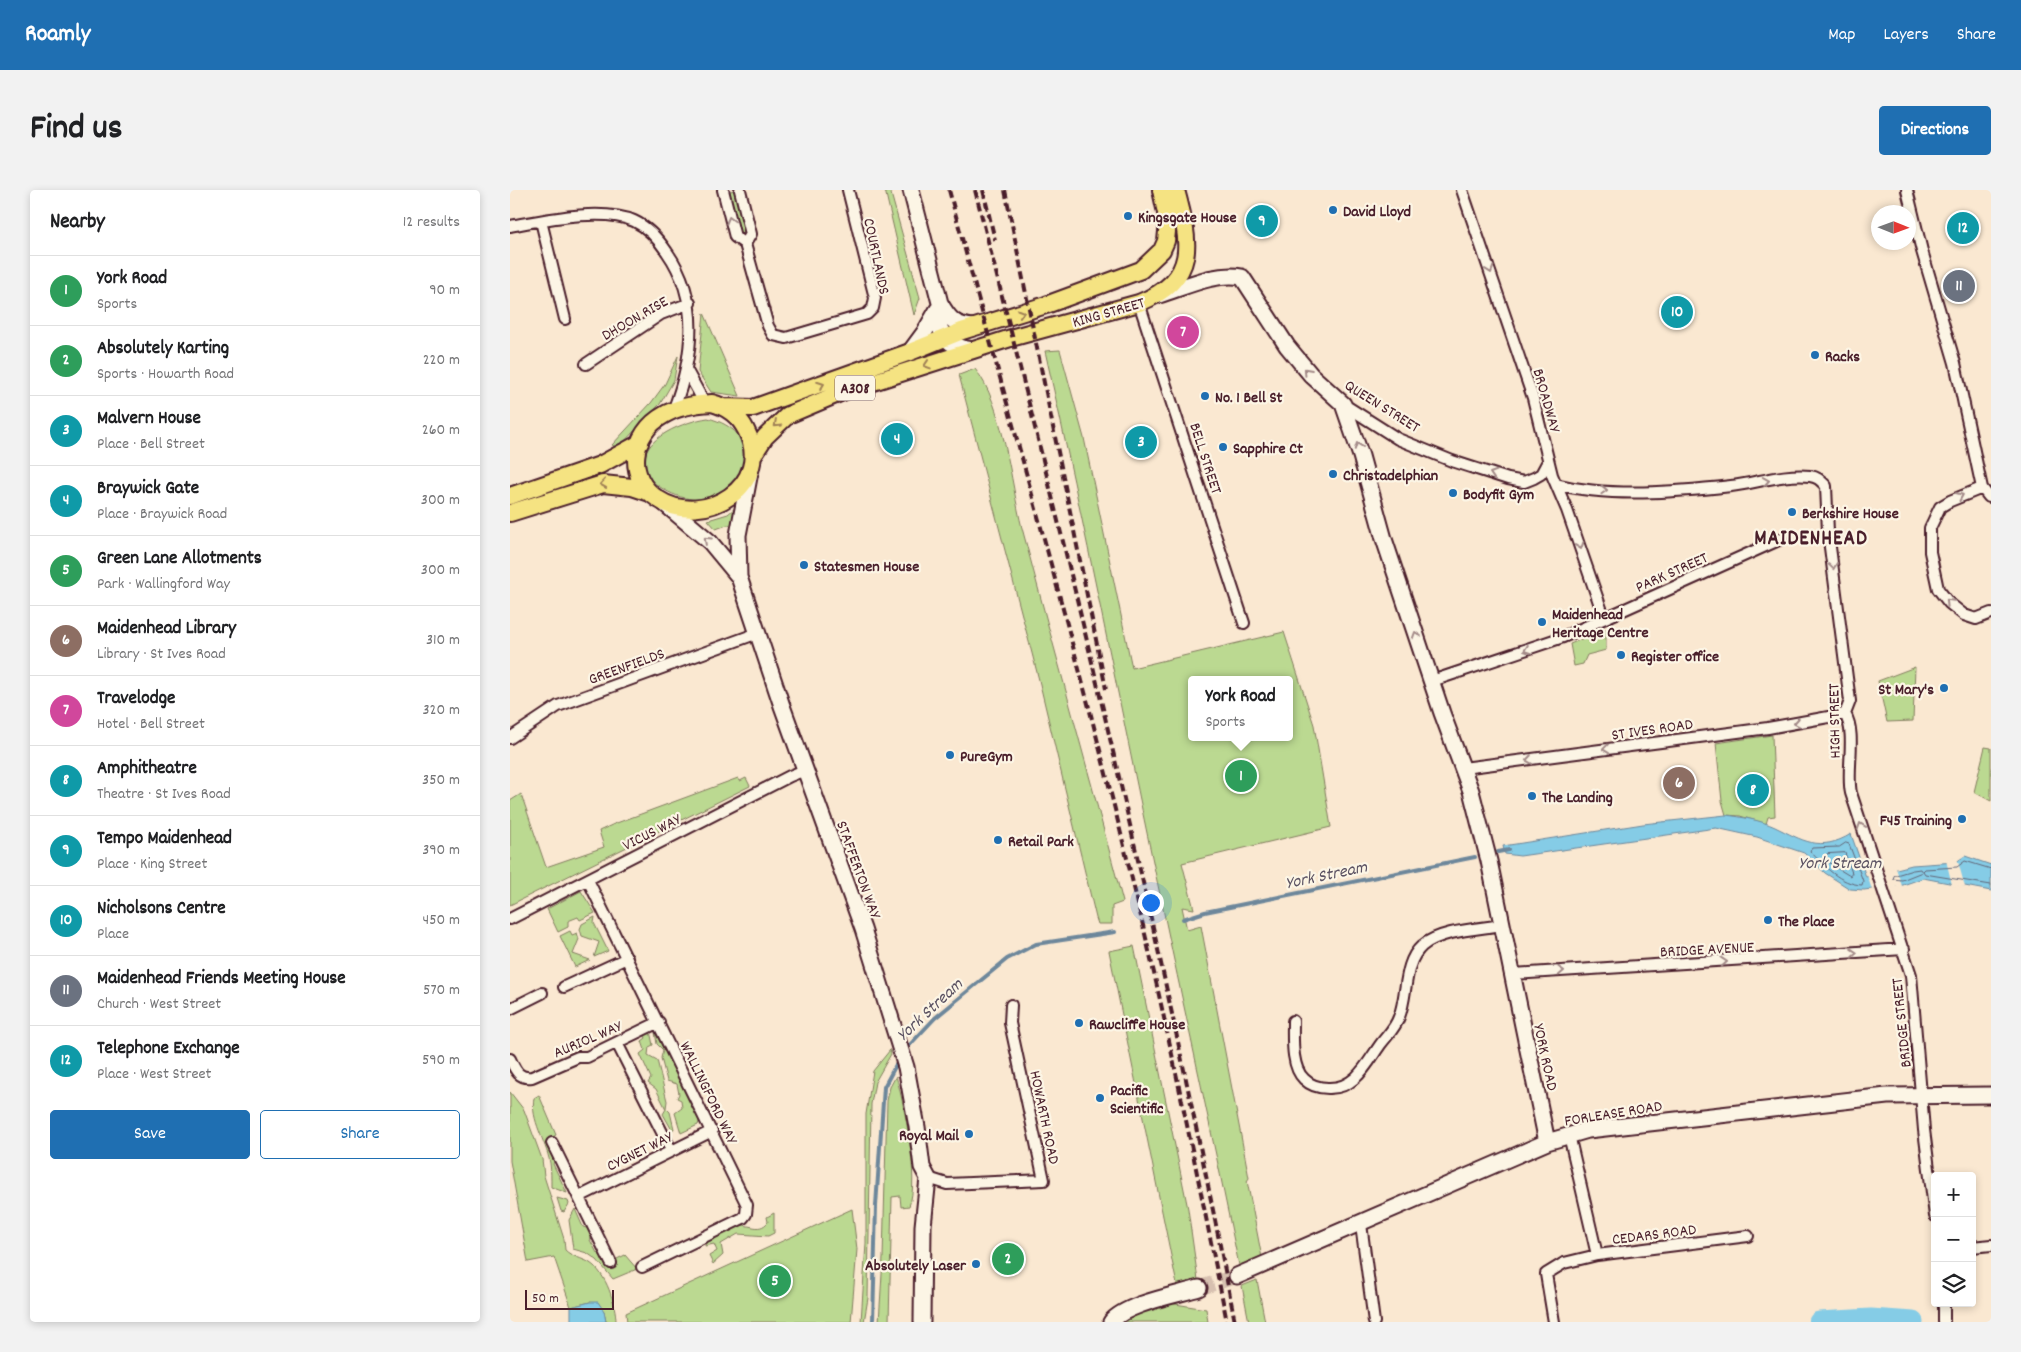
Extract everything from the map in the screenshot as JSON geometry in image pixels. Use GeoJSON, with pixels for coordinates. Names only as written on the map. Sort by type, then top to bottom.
{"type":"FeatureCollection","features":[{"type":"Feature","properties":{"kind":"main road","name":"KING STREET"},"geometry":{"type":"LineString","coordinates":[[974,327],[1046,305],[1141,270],[1162,250],[1166,241],[1168,222],[1160,190]]}},
{"type":"Feature","properties":{"kind":"main road","name":"A308"},"geometry":{"type":"LineString","coordinates":[[1159,295],[1176,279],[1184,261],[1188,234],[1176,190]]}},
{"type":"Feature","properties":{"kind":"main road","name":"KING STREET"},"geometry":{"type":"LineString","coordinates":[[974,350],[1140,303],[1159,295]]}},
{"type":"Feature","properties":{"kind":"main road","name":"A308"},"geometry":{"type":"LineString","coordinates":[[657,498],[642,486],[635,466],[635,454],[644,433],[655,422],[673,411],[705,404],[747,408],[760,405],[910,352],[974,327]]}},
{"type":"Feature","properties":{"kind":"main road","name":"A308"},"geometry":{"type":"LineString","coordinates":[[510,513],[603,484],[632,486],[678,507],[696,508],[721,503],[742,485],[750,470],[754,454],[770,431],[788,415],[845,391],[974,350]]}},
{"type":"Feature","properties":{"kind":"main road"},"geometry":{"type":"LineString","coordinates":[[724,406],[737,417],[745,428],[754,454]]}},
{"type":"Feature","properties":{"kind":"main road","name":"A308"},"geometry":{"type":"LineString","coordinates":[[510,496],[600,465],[640,443]]}},
{"type":"Feature","properties":{"kind":"street","name":"COURTLANDS"},"geometry":{"type":"LineString","coordinates":[[724,190],[735,237],[745,244],[768,326],[773,334],[786,338],[867,314],[873,308],[875,298],[848,190]]}},
{"type":"Feature","properties":{"kind":"street","name":"COURTLANDS"},"geometry":{"type":"LineString","coordinates":[[740,190],[751,234],[745,244]]}},
{"type":"Feature","properties":{"kind":"street"},"geometry":{"type":"LineString","coordinates":[[912,190],[938,308],[940,332],[958,348],[974,350]]}},
{"type":"Feature","properties":{"kind":"street","name":"BROADWAY"},"geometry":{"type":"LineString","coordinates":[[1462,190],[1533,398],[1548,461],[1604,617]]}},
{"type":"Feature","properties":{"kind":"street"},"geometry":{"type":"LineString","coordinates":[[1907,190],[1922,251],[1955,363],[1982,488],[1988,497],[1991,497]]}},
{"type":"Feature","properties":{"kind":"street"},"geometry":{"type":"LineString","coordinates":[[510,226],[597,214],[634,221],[658,240],[678,268],[690,303],[691,332],[687,371],[673,411]]}},
{"type":"Feature","properties":{"kind":"street"},"geometry":{"type":"LineString","coordinates":[[541,221],[565,319]]}},
{"type":"Feature","properties":{"kind":"street","name":"KING STREET"},"geometry":{"type":"LineString","coordinates":[[1159,295],[1217,277],[1232,275],[1242,277]]}},
{"type":"Feature","properties":{"kind":"street","name":"QUEEN STREET"},"geometry":{"type":"LineString","coordinates":[[1242,277],[1286,346],[1311,375],[1343,404],[1398,439],[1452,461],[1508,479],[1524,482],[1541,474],[1548,461]]}},
{"type":"Feature","properties":{"kind":"street","name":"DHOON RISE"},"geometry":{"type":"LineString","coordinates":[[600,367],[590,361],[661,314],[690,303]]}},
{"type":"Feature","properties":{"kind":"street","name":"BELL STREET"},"geometry":{"type":"LineString","coordinates":[[1140,303],[1244,624]]}},
{"type":"Feature","properties":{"kind":"street"},"geometry":{"type":"LineString","coordinates":[[938,308],[961,326],[974,327]]}},
{"type":"Feature","properties":{"kind":"street"},"geometry":{"type":"LineString","coordinates":[[910,352],[938,308]]}},
{"type":"Feature","properties":{"kind":"street"},"geometry":{"type":"LineString","coordinates":[[687,371],[705,404]]}},
{"type":"Feature","properties":{"kind":"street","name":"YORK ROAD"},"geometry":{"type":"LineString","coordinates":[[1343,404],[1362,456],[1384,539],[1463,768],[1489,861],[1546,1142]]}},
{"type":"Feature","properties":{"kind":"street","name":"STAFFERTON WAY"},"geometry":{"type":"LineString","coordinates":[[750,470],[738,535],[739,577],[805,770],[852,898],[891,1018],[906,1067],[917,1126],[922,1167],[928,1178]]}},
{"type":"Feature","properties":{"kind":"street","name":"HIGH STREET"},"geometry":{"type":"LineString","coordinates":[[1556,484],[1578,489],[1648,492],[1730,486],[1810,476],[1818,478],[1826,486],[1828,532],[1850,700],[1849,710],[1845,714],[1850,732],[1849,784],[1904,949]]}},
{"type":"Feature","properties":{"kind":"street"},"geometry":{"type":"LineString","coordinates":[[1982,488],[1940,507],[1930,528],[1930,552],[1938,589],[1964,616],[1976,619],[1991,612]]}},
{"type":"Feature","properties":{"kind":"street","name":"STAFFERTON WAY"},"geometry":{"type":"LineString","coordinates":[[657,498],[710,542],[739,577]]}},
{"type":"Feature","properties":{"kind":"street","name":"PARK STREET"},"geometry":{"type":"LineString","coordinates":[[1432,681],[1563,637],[1781,538]]}},
{"type":"Feature","properties":{"kind":"street","name":"GREENFIELDS"},"geometry":{"type":"LineString","coordinates":[[510,738],[558,706],[758,633]]}},
{"type":"Feature","properties":{"kind":"street","name":"ST IVES ROAD"},"geometry":{"type":"LineString","coordinates":[[1463,768],[1768,728],[1845,714]]}},
{"type":"Feature","properties":{"kind":"street","name":"VICUS WAY"},"geometry":{"type":"LineString","coordinates":[[510,919],[805,770]]}},
{"type":"Feature","properties":{"kind":"street","name":"WALLINGFORD WAY"},"geometry":{"type":"LineString","coordinates":[[588,880],[747,1205],[746,1214],[642,1267]]}},
{"type":"Feature","properties":{"kind":"street"},"geometry":{"type":"LineString","coordinates":[[1292,1021],[1298,1074],[1310,1085],[1320,1088],[1339,1088],[1356,1080],[1393,1030],[1400,1015],[1411,963],[1422,946],[1438,936],[1502,925]]}},
{"type":"Feature","properties":{"kind":"street","name":"BRIDGE AVENUE"},"geometry":{"type":"LineString","coordinates":[[1513,974],[1904,949]]}},
{"type":"Feature","properties":{"kind":"street","name":"BRIDGE STREET"},"geometry":{"type":"LineString","coordinates":[[1904,949],[1911,975],[1931,1179]]}},
{"type":"Feature","properties":{"kind":"street"},"geometry":{"type":"LineString","coordinates":[[564,988],[627,958]]}},
{"type":"Feature","properties":{"kind":"street"},"geometry":{"type":"LineString","coordinates":[[510,1009],[542,993]]}},
{"type":"Feature","properties":{"kind":"street","name":"HOWARTH ROAD"},"geometry":{"type":"LineString","coordinates":[[928,1178],[947,1184],[1044,1180],[1010,1023],[1011,1005]]}},
{"type":"Feature","properties":{"kind":"street","name":"AURIOL WAY"},"geometry":{"type":"LineString","coordinates":[[510,1059],[518,1074],[526,1078],[578,1057],[587,1057],[659,1022]]}},
{"type":"Feature","properties":{"kind":"street"},"geometry":{"type":"LineString","coordinates":[[617,1043],[671,1150]]}},
{"type":"Feature","properties":{"kind":"street","name":"FORLEASE ROAD"},"geometry":{"type":"LineString","coordinates":[[1237,1276],[1361,1224],[1546,1142],[1588,1130],[1808,1104],[1922,1095],[1991,1094]]}},
{"type":"Feature","properties":{"kind":"street","name":"CYGNET WAY"},"geometry":{"type":"LineString","coordinates":[[579,1197],[712,1131]]}},
{"type":"Feature","properties":{"kind":"street","name":"CEDARS ROAD"},"geometry":{"type":"LineString","coordinates":[[1569,1135],[1596,1255],[1748,1236]]}},
{"type":"Feature","properties":{"kind":"street"},"geometry":{"type":"LineString","coordinates":[[552,1143],[611,1263]]}},
{"type":"Feature","properties":{"kind":"street"},"geometry":{"type":"LineString","coordinates":[[922,1322],[923,1226],[928,1178]]}},
{"type":"Feature","properties":{"kind":"street"},"geometry":{"type":"LineString","coordinates":[[1361,1224],[1374,1322]]}},
{"type":"Feature","properties":{"kind":"street"},"geometry":{"type":"LineString","coordinates":[[1976,1247],[1991,1245]]}},
{"type":"Feature","properties":{"kind":"street"},"geometry":{"type":"LineString","coordinates":[[1554,1322],[1546,1274],[1564,1263],[1596,1255]]}},
{"type":"Feature","properties":{"kind":"street"},"geometry":{"type":"LineString","coordinates":[[1111,1322],[1115,1317],[1136,1307],[1199,1288]]}},
{"type":"Feature","properties":{"kind":"street"},"geometry":{"type":"LineString","coordinates":[[1944,1307],[1944,1320]]}},
{"type":"Feature","properties":{"kind":"green space"},"geometry":{"type":"Polygon","coordinates":[[[734,190],[746,233],[739,235],[727,192],[734,190]]]}},
{"type":"Feature","properties":{"kind":"green space"},"geometry":{"type":"Polygon","coordinates":[[[885,190],[890,190],[920,298],[914,315],[885,190]]]}},
{"type":"Feature","properties":{"kind":"green space"},"geometry":{"type":"Polygon","coordinates":[[[704,313],[740,396],[711,392],[698,372],[704,313]]]}},
{"type":"Feature","properties":{"kind":"green space"},"geometry":{"type":"Polygon","coordinates":[[[1060,350],[1084,438],[1132,668],[1284,632],[1314,725],[1331,827],[1182,863],[1194,909],[1182,907],[1187,930],[1201,926],[1249,1178],[1247,1181],[1263,1263],[1241,1275],[1156,876],[1045,351],[1060,350]]]}},
{"type":"Feature","properties":{"kind":"green space"},"geometry":{"type":"Polygon","coordinates":[[[678,356],[674,380],[660,404],[618,448],[612,445],[651,403],[665,384],[678,356]]]}},
{"type":"Feature","properties":{"kind":"green space"},"geometry":{"type":"Polygon","coordinates":[[[975,369],[985,384],[999,422],[1022,528],[1123,902],[1112,906],[1112,924],[1098,924],[1096,918],[1039,680],[959,375],[975,369]]]}},
{"type":"Feature","properties":{"kind":"green space"},"geometry":{"type":"Polygon","coordinates":[[[708,418],[732,429],[744,444],[746,461],[739,477],[726,490],[707,498],[685,498],[660,487],[652,481],[646,470],[645,456],[649,447],[656,439],[677,427],[708,418]]]}},
{"type":"Feature","properties":{"kind":"green space"},"geometry":{"type":"Polygon","coordinates":[[[735,508],[739,509],[736,526],[727,525],[716,529],[708,520],[728,514],[735,508]]]}},
{"type":"Feature","properties":{"kind":"green space"},"geometry":{"type":"Polygon","coordinates":[[[1606,629],[1606,650],[1587,655],[1583,664],[1574,666],[1570,644],[1606,629]]]}},
{"type":"Feature","properties":{"kind":"green space"},"geometry":{"type":"Polygon","coordinates":[[[1915,667],[1913,721],[1887,722],[1878,681],[1915,667]]]}},
{"type":"Feature","properties":{"kind":"green space"},"geometry":{"type":"Polygon","coordinates":[[[1772,735],[1775,816],[1768,817],[1766,824],[1740,816],[1726,815],[1722,801],[1716,743],[1772,735]]]}},
{"type":"Feature","properties":{"kind":"green space"},"geometry":{"type":"Polygon","coordinates":[[[1985,747],[1991,748],[1991,801],[1974,792],[1985,747]]]}},
{"type":"Feature","properties":{"kind":"green space"},"geometry":{"type":"Polygon","coordinates":[[[738,778],[740,781],[746,778],[750,786],[510,905],[510,801],[521,794],[546,867],[604,847],[599,831],[614,824],[738,778]]]}},
{"type":"Feature","properties":{"kind":"green space"},"geometry":{"type":"Polygon","coordinates":[[[581,891],[595,913],[580,920],[578,917],[568,921],[568,927],[558,932],[547,909],[581,891]]]}},
{"type":"Feature","properties":{"kind":"green space"},"geometry":{"type":"Polygon","coordinates":[[[595,917],[594,923],[608,951],[594,957],[599,942],[582,936],[580,929],[582,924],[595,917]]]}},
{"type":"Feature","properties":{"kind":"green space"},"geometry":{"type":"Polygon","coordinates":[[[570,931],[572,935],[577,933],[579,939],[573,954],[590,960],[575,967],[560,936],[570,931]]]}},
{"type":"Feature","properties":{"kind":"green space"},"geometry":{"type":"Polygon","coordinates":[[[1134,946],[1188,1209],[1198,1280],[1177,1285],[1109,951],[1134,946]]]}},
{"type":"Feature","properties":{"kind":"green space"},"geometry":{"type":"Polygon","coordinates":[[[650,1031],[653,1045],[649,1047],[648,1055],[657,1060],[667,1101],[666,1108],[670,1112],[674,1129],[672,1130],[663,1114],[666,1109],[656,1089],[648,1083],[651,1078],[640,1054],[645,1050],[642,1041],[646,1038],[643,1032],[650,1031]]]}},
{"type":"Feature","properties":{"kind":"green space"},"geometry":{"type":"Polygon","coordinates":[[[655,1032],[700,1119],[698,1125],[681,1133],[675,1113],[682,1108],[681,1100],[677,1098],[679,1094],[677,1084],[667,1081],[661,1058],[663,1050],[657,1044],[655,1032]]]}},
{"type":"Feature","properties":{"kind":"green space"},"geometry":{"type":"Polygon","coordinates":[[[890,1050],[891,1054],[875,1082],[871,1104],[868,1298],[864,1322],[861,1322],[866,1243],[866,1114],[873,1071],[890,1050]]]}},
{"type":"Feature","properties":{"kind":"green space"},"geometry":{"type":"Polygon","coordinates":[[[896,1076],[910,1142],[913,1179],[912,1194],[909,1206],[901,1207],[900,1196],[892,1197],[889,1322],[879,1322],[883,1258],[887,1101],[890,1087],[896,1076]]]}},
{"type":"Feature","properties":{"kind":"green space"},"geometry":{"type":"Polygon","coordinates":[[[510,1092],[524,1110],[542,1159],[544,1176],[564,1239],[565,1250],[590,1263],[601,1274],[612,1298],[616,1322],[606,1322],[604,1311],[590,1302],[571,1307],[554,1257],[528,1262],[510,1161],[510,1092]]]}},
{"type":"Feature","properties":{"kind":"green space"},"geometry":{"type":"Polygon","coordinates":[[[539,1095],[556,1135],[546,1141],[555,1159],[553,1164],[567,1193],[551,1187],[550,1163],[534,1114],[534,1098],[539,1095]]]}},
{"type":"Feature","properties":{"kind":"green space"},"geometry":{"type":"Polygon","coordinates":[[[557,1198],[568,1201],[569,1204],[564,1212],[561,1211],[557,1198]]]}},
{"type":"Feature","properties":{"kind":"green space"},"geometry":{"type":"Polygon","coordinates":[[[575,1209],[583,1227],[590,1229],[592,1236],[590,1240],[597,1253],[609,1263],[625,1255],[637,1269],[613,1279],[597,1260],[587,1253],[573,1249],[569,1220],[575,1209]]]}},
{"type":"Feature","properties":{"kind":"green space"},"geometry":{"type":"Polygon","coordinates":[[[852,1209],[857,1249],[851,1322],[627,1322],[626,1313],[852,1209]]]}},
{"type":"Feature","properties":{"kind":"green space"},"geometry":{"type":"Polygon","coordinates":[[[774,1213],[774,1233],[768,1236],[738,1234],[721,1244],[723,1255],[713,1264],[709,1256],[717,1251],[714,1244],[705,1246],[706,1240],[735,1226],[761,1227],[768,1222],[767,1217],[774,1213]]]}},
{"type":"Feature","properties":{"kind":"green space"},"geometry":{"type":"Polygon","coordinates":[[[1257,1280],[1265,1322],[1249,1322],[1242,1286],[1257,1280]]]}},
{"type":"Feature","properties":{"kind":"green space"},"geometry":{"type":"Polygon","coordinates":[[[1163,1302],[1206,1309],[1208,1322],[1123,1322],[1163,1302]]]}},
{"type":"Feature","properties":{"kind":"water","name":"York Stream"},"geometry":{"type":"Polygon","coordinates":[[[1726,815],[1763,822],[1803,840],[1820,844],[1840,840],[1851,834],[1866,877],[1912,865],[1956,862],[1965,856],[1991,865],[1991,891],[1923,878],[1903,885],[1864,890],[1850,889],[1825,873],[1804,853],[1757,837],[1716,828],[1520,856],[1505,854],[1503,846],[1643,824],[1726,815]]]}},
{"type":"Feature","properties":{"kind":"water"},"geometry":{"type":"Polygon","coordinates":[[[598,1302],[604,1311],[606,1322],[571,1322],[571,1307],[598,1302]]]}},
{"type":"Feature","properties":{"kind":"pier"},"geometry":{"type":"Polygon","coordinates":[[[1957,858],[1965,887],[1952,885],[1946,860],[1957,858]]]}},
{"type":"Feature","properties":{"kind":"pier"},"geometry":{"type":"Polygon","coordinates":[[[1896,868],[1902,886],[1872,890],[1867,875],[1896,868]]]}},
{"type":"Feature","properties":{"kind":"waterway","name":"York Stream"},"geometry":{"type":"LineString","coordinates":[[1498,852],[1509,850]]}},
{"type":"Feature","properties":{"kind":"waterway","name":"York Stream"},"geometry":{"type":"LineString","coordinates":[[1183,919],[1205,912],[1475,857]]}},
{"type":"Feature","properties":{"kind":"waterway","name":"York Stream"},"geometry":{"type":"LineString","coordinates":[[904,1051],[935,1018],[1007,959],[1036,944],[1115,932]]}},
{"type":"Feature","properties":{"kind":"waterway","name":"York Stream"},"geometry":{"type":"LineString","coordinates":[[873,1322],[876,1206],[884,1087],[899,1059]]}},
{"type":"Feature","properties":{"kind":"waterway"},"geometry":{"type":"LineString","coordinates":[[1819,1322],[1871,1319],[1913,1322]]}},
{"type":"Feature","properties":{"kind":"tunnel"},"geometry":{"type":"LineString","coordinates":[[1199,1288],[1237,1276]]}},
{"type":"Feature","properties":{"kind":"railway"},"geometry":{"type":"LineString","coordinates":[[949,190],[1110,789],[1169,1042],[1227,1322]]}},
{"type":"Feature","properties":{"kind":"railway"},"geometry":{"type":"LineString","coordinates":[[975,190],[1114,754],[1177,1038],[1235,1322]]}},
{"type":"Feature","properties":{"kind":"railway"},"geometry":{"type":"LineString","coordinates":[[983,190],[995,240]]}},
{"type":"Feature","properties":{"kind":"railway"},"geometry":{"type":"LineString","coordinates":[[1005,190],[1106,689]]}},
{"type":"Feature","properties":{"kind":"place","name":"David Lloyd"},"geometry":{"type":"Point","coordinates":[1333,210]}},
{"type":"Feature","properties":{"kind":"place","name":"Kingsgate House"},"geometry":{"type":"Point","coordinates":[1128,216]}},
{"type":"Feature","properties":{"kind":"place","name":"Tempo Maidenhead"},"geometry":{"type":"Point","coordinates":[1262,221]}},
{"type":"Feature","properties":{"kind":"place","name":"Telephone Exchange"},"geometry":{"type":"Point","coordinates":[1963,228]}},
{"type":"Feature","properties":{"kind":"place","name":"Maidenhead Friends Meeting House"},"geometry":{"type":"Point","coordinates":[1959,286]}},
{"type":"Feature","properties":{"kind":"place","name":"Nicholsons Centre"},"geometry":{"type":"Point","coordinates":[1677,312]}},
{"type":"Feature","properties":{"kind":"place","name":"Travelodge"},"geometry":{"type":"Point","coordinates":[1183,332]}},
{"type":"Feature","properties":{"kind":"place","name":"Racks"},"geometry":{"type":"Point","coordinates":[1815,355]}},
{"type":"Feature","properties":{"kind":"place","name":"No. 1 Bell St"},"geometry":{"type":"Point","coordinates":[1205,396]}},
{"type":"Feature","properties":{"kind":"place","name":"Braywick Gate"},"geometry":{"type":"Point","coordinates":[897,439]}},
{"type":"Feature","properties":{"kind":"place","name":"Malvern House"},"geometry":{"type":"Point","coordinates":[1141,442]}},
{"type":"Feature","properties":{"kind":"place","name":"Sapphire Ct"},"geometry":{"type":"Point","coordinates":[1223,447]}},
{"type":"Feature","properties":{"kind":"place","name":"Christadelphian"},"geometry":{"type":"Point","coordinates":[1333,474]}},
{"type":"Feature","properties":{"kind":"place","name":"Bodyfit Gym"},"geometry":{"type":"Point","coordinates":[1453,493]}},
{"type":"Feature","properties":{"kind":"place","name":"Berkshire House"},"geometry":{"type":"Point","coordinates":[1792,512]}},
{"type":"Feature","properties":{"kind":"place","name":"Statesmen House"},"geometry":{"type":"Point","coordinates":[804,565]}},
{"type":"Feature","properties":{"kind":"place","name":"Maidenhead Heritage Centre"},"geometry":{"type":"Point","coordinates":[1542,622]}},
{"type":"Feature","properties":{"kind":"place","name":"Register office"},"geometry":{"type":"Point","coordinates":[1621,655]}},
{"type":"Feature","properties":{"kind":"place","name":"St Mary's"},"geometry":{"type":"Point","coordinates":[1944,688]}},
{"type":"Feature","properties":{"kind":"place","name":"PureGym"},"geometry":{"type":"Point","coordinates":[950,755]}},
{"type":"Feature","properties":{"kind":"place","name":"York Road"},"geometry":{"type":"Point","coordinates":[1241,776]}},
{"type":"Feature","properties":{"kind":"place","name":"Maidenhead Library"},"geometry":{"type":"Point","coordinates":[1679,783]}},
{"type":"Feature","properties":{"kind":"place","name":"Amphitheatre"},"geometry":{"type":"Point","coordinates":[1753,790]}},
{"type":"Feature","properties":{"kind":"place","name":"The Landing"},"geometry":{"type":"Point","coordinates":[1532,796]}},
{"type":"Feature","properties":{"kind":"place","name":"F45 Training"},"geometry":{"type":"Point","coordinates":[1962,819]}},
{"type":"Feature","properties":{"kind":"place","name":"Retail Park"},"geometry":{"type":"Point","coordinates":[998,840]}},
{"type":"Feature","properties":{"kind":"place","name":"The Place"},"geometry":{"type":"Point","coordinates":[1768,920]}},
{"type":"Feature","properties":{"kind":"place","name":"Rawcliffe House"},"geometry":{"type":"Point","coordinates":[1079,1023]}},
{"type":"Feature","properties":{"kind":"place","name":"Pacific Scientific"},"geometry":{"type":"Point","coordinates":[1100,1098]}},
{"type":"Feature","properties":{"kind":"place","name":"Royal Mail"},"geometry":{"type":"Point","coordinates":[969,1134]}},
{"type":"Feature","properties":{"kind":"place","name":"Absolutely Karting"},"geometry":{"type":"Point","coordinates":[1008,1259]}},
{"type":"Feature","properties":{"kind":"place","name":"Absolutely Laser"},"geometry":{"type":"Point","coordinates":[976,1264]}},
{"type":"Feature","properties":{"kind":"place","name":"Green Lane Allotments"},"geometry":{"type":"Point","coordinates":[775,1281]}},
{"type":"Feature","properties":{"kind":"district","name":"MAIDENHEAD"},"geometry":{"type":"Point","coordinates":[1811,537]}}]}
